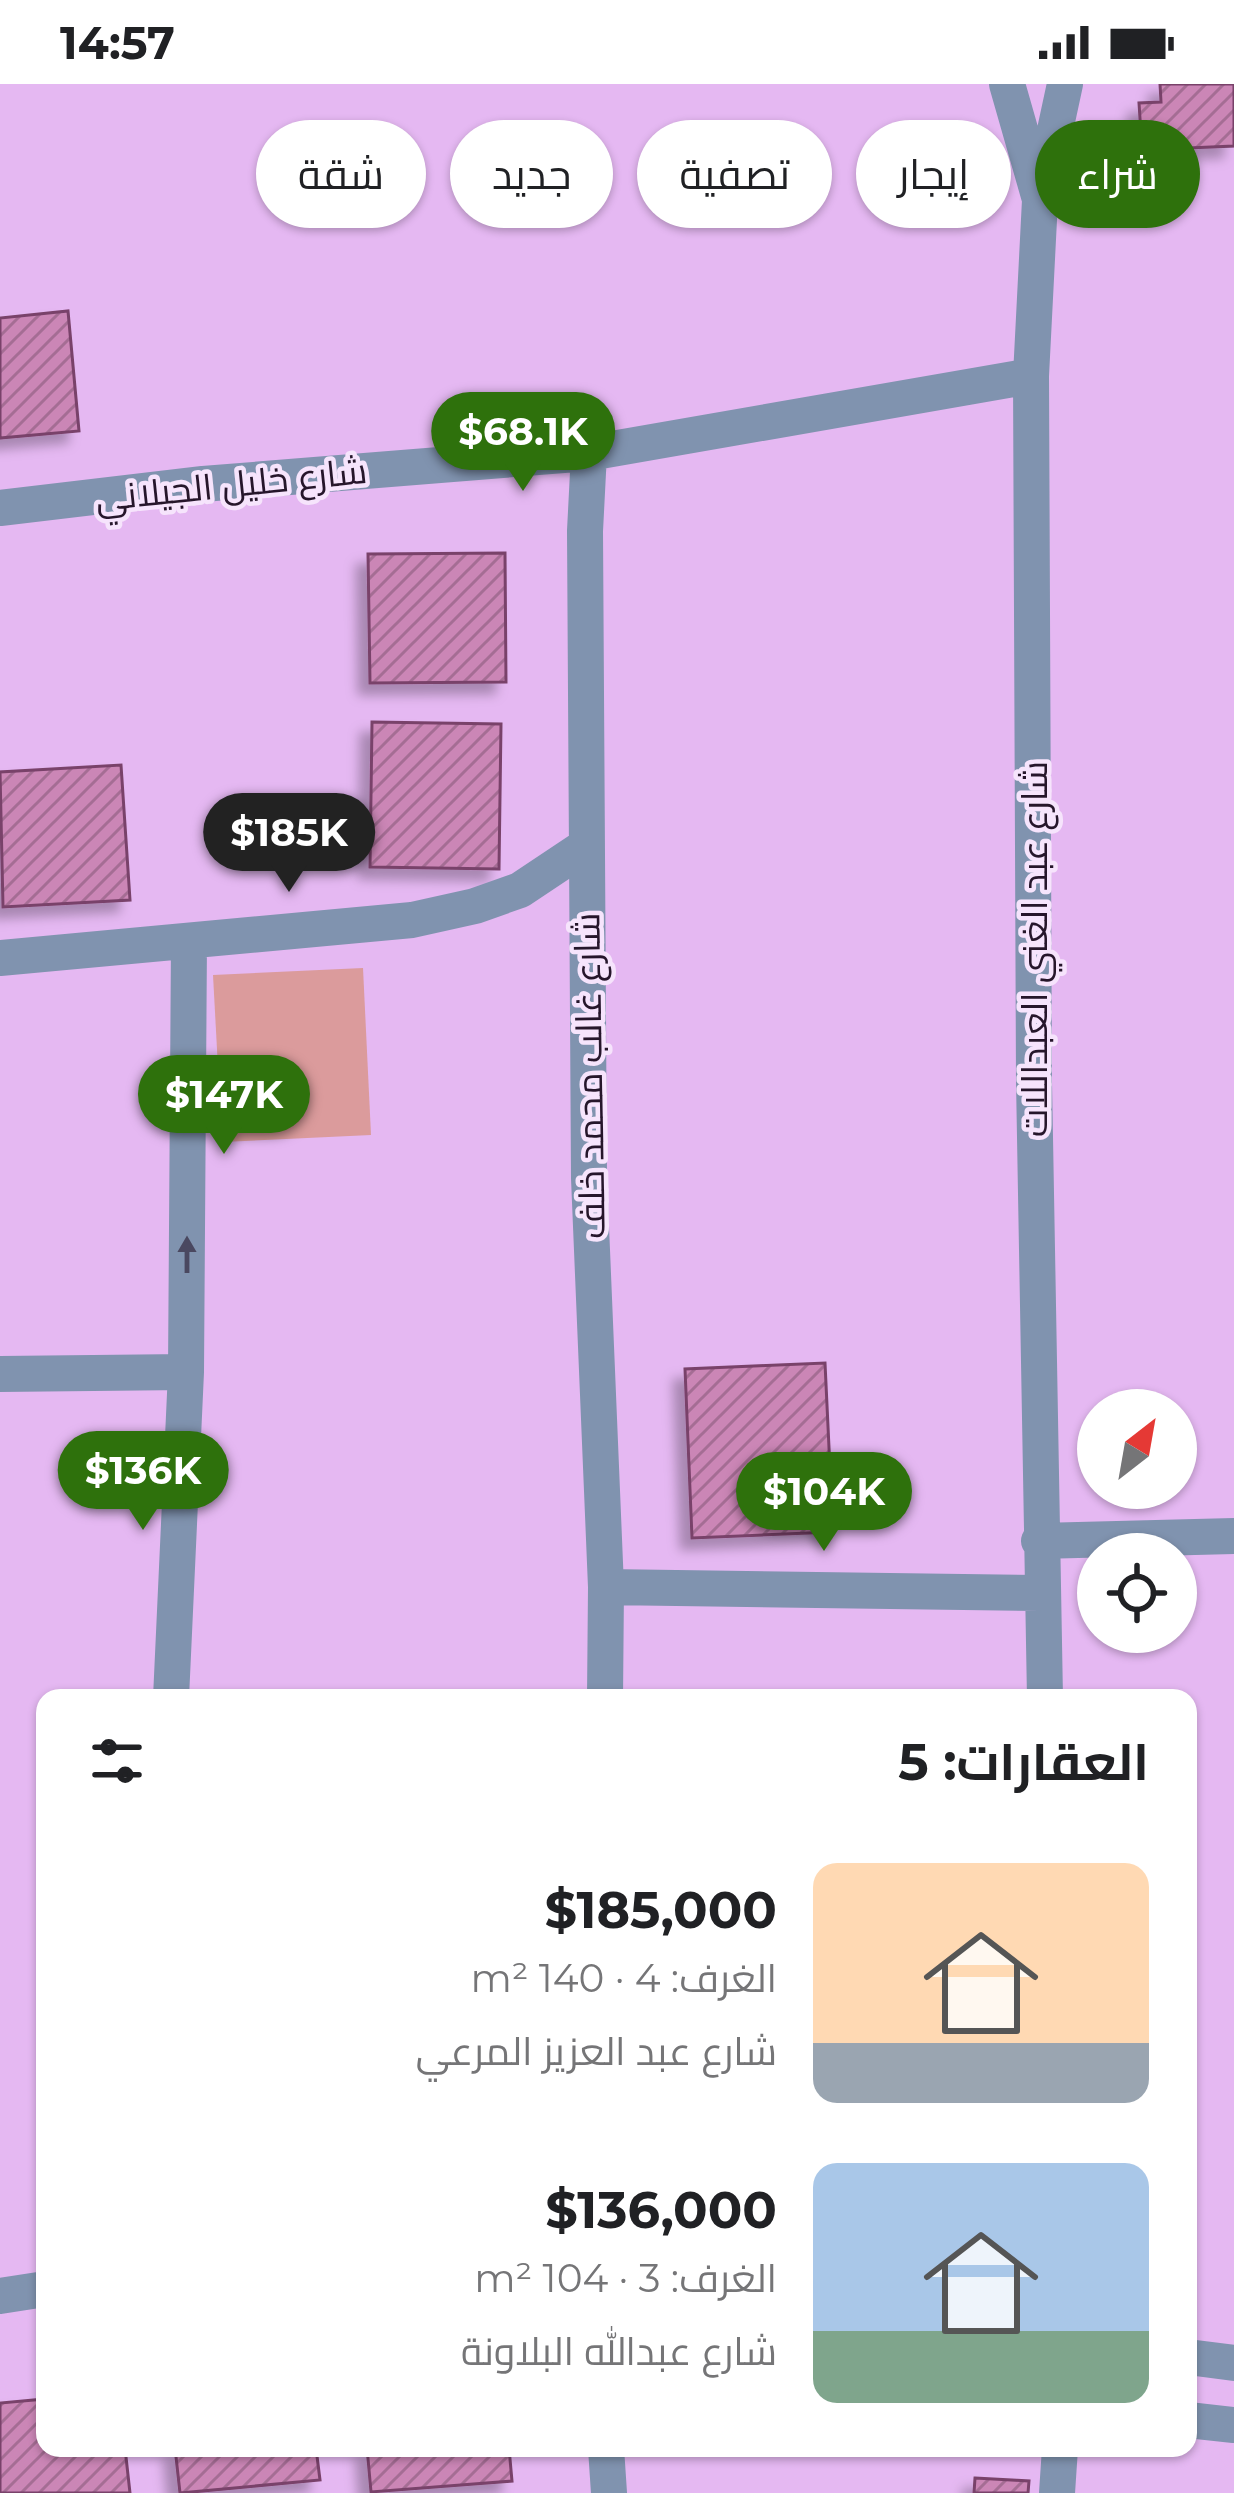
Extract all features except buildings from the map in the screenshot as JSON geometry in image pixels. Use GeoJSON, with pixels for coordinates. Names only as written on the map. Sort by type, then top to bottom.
{"type":"FeatureCollection","features":[{"type":"Feature","properties":{"kind":"street","name":"شارع عبد الغني العبداللات"},"geometry":{"type":"LineString","coordinates":[[1007,84],[1035,182]]}},
{"type":"Feature","properties":{"kind":"street","name":"شارع عبد الغني العبداللات"},"geometry":{"type":"LineString","coordinates":[[1057,120],[1065,84]]}},
{"type":"Feature","properties":{"kind":"street","name":"شارع عبد الغني العبداللات"},"geometry":{"type":"LineString","coordinates":[[1039,228],[1031,376],[1045,1689]]}},
{"type":"Feature","properties":{"kind":"street","name":"شارع خليل الجيلاني"},"geometry":{"type":"LineString","coordinates":[[0,508],[203,484],[589,453],[1031,376]]}},
{"type":"Feature","properties":{"kind":"street","name":"شارع غالب محمد خلف"},"geometry":{"type":"LineString","coordinates":[[589,453],[589,1178],[606,1587],[605,1689]]}},
{"type":"Feature","properties":{"kind":"street"},"geometry":{"type":"LineString","coordinates":[[0,958],[412,920],[520,890],[586,846]]}},
{"type":"Feature","properties":{"kind":"street"},"geometry":{"type":"LineString","coordinates":[[171,1689],[186,1372],[189,941]]}},
{"type":"Feature","properties":{"kind":"street"},"geometry":{"type":"LineString","coordinates":[[0,1374],[186,1372]]}},
{"type":"Feature","properties":{"kind":"street"},"geometry":{"type":"LineString","coordinates":[[1040,1540],[1234,1536]]}},
{"type":"Feature","properties":{"kind":"street"},"geometry":{"type":"LineString","coordinates":[[606,1587],[1040,1593]]}},
{"type":"Feature","properties":{"kind":"street"},"geometry":{"type":"LineString","coordinates":[[0,2296],[36,2291]]}},
{"type":"Feature","properties":{"kind":"street"},"geometry":{"type":"LineString","coordinates":[[1197,2358],[1234,2362]]}},
{"type":"Feature","properties":{"kind":"street"},"geometry":{"type":"LineString","coordinates":[[1197,2421],[1234,2425]]}},
{"type":"Feature","properties":{"kind":"street"},"geometry":{"type":"LineString","coordinates":[[607,2457],[609,2493]]}},
{"type":"Feature","properties":{"kind":"street"},"geometry":{"type":"LineString","coordinates":[[1057,2493],[1059,2457]]}},
{"type":"Feature","properties":{"kind":"shaded area"},"geometry":{"type":"Polygon","coordinates":[[[363,968],[371,1135],[222,1142],[213,975],[363,968]]]}}]}
